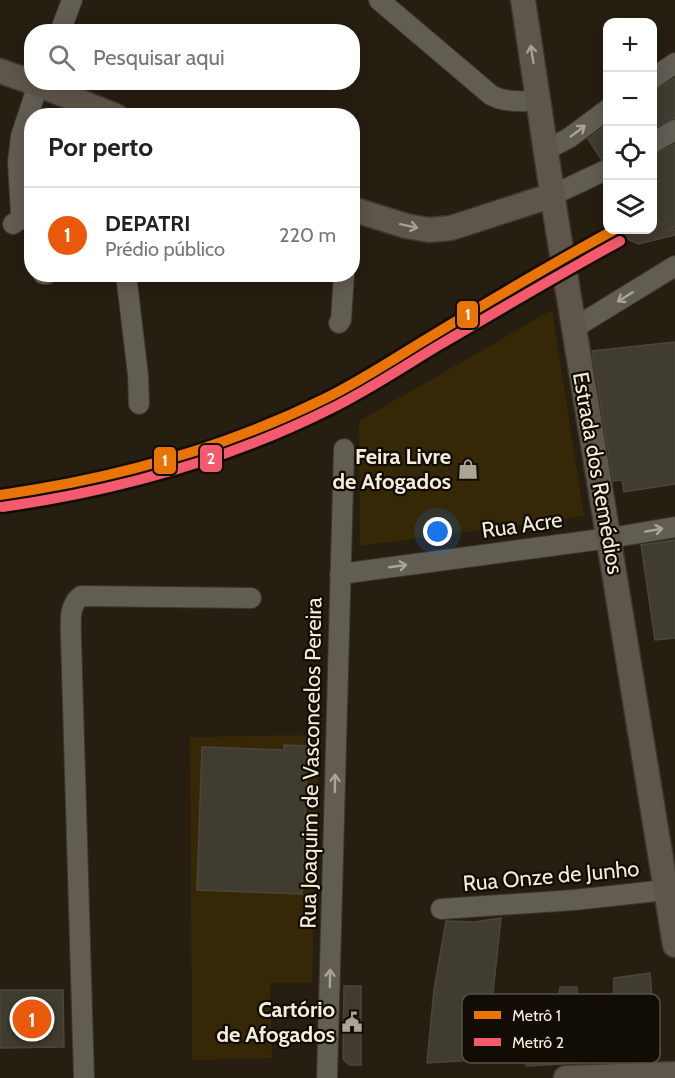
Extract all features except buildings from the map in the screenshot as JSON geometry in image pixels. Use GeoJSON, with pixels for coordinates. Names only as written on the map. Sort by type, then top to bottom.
{"type":"FeatureCollection","features":[{"type":"Feature","properties":{"kind":"main road","name":"Estrada dos Remédios"},"geometry":{"type":"LineString","coordinates":[[523,0],[675,945]]}},
{"type":"Feature","properties":{"kind":"main road"},"geometry":{"type":"LineString","coordinates":[[0,71],[24,79]]}},
{"type":"Feature","properties":{"kind":"main road"},"geometry":{"type":"LineString","coordinates":[[52,90],[96,108]]}},
{"type":"Feature","properties":{"kind":"main road"},"geometry":{"type":"LineString","coordinates":[[360,212],[406,226],[429,230],[451,228],[553,195]]}},
{"type":"Feature","properties":{"kind":"main road"},"geometry":{"type":"LineString","coordinates":[[566,1078],[675,1074]]}},
{"type":"Feature","properties":{"kind":"street"},"geometry":{"type":"LineString","coordinates":[[63,24],[72,0]]}},
{"type":"Feature","properties":{"kind":"street"},"geometry":{"type":"LineString","coordinates":[[379,0],[491,95],[498,99],[539,101]]}},
{"type":"Feature","properties":{"kind":"street"},"geometry":{"type":"LineString","coordinates":[[657,76],[675,63]]}},
{"type":"Feature","properties":{"kind":"street"},"geometry":{"type":"LineString","coordinates":[[28,108],[33,90]]}},
{"type":"Feature","properties":{"kind":"street"},"geometry":{"type":"LineString","coordinates":[[546,150],[569,138],[603,113]]}},
{"type":"Feature","properties":{"kind":"street"},"geometry":{"type":"LineString","coordinates":[[15,224],[21,214],[18,162],[24,125]]}},
{"type":"Feature","properties":{"kind":"street"},"geometry":{"type":"LineString","coordinates":[[657,140],[675,130]]}},
{"type":"Feature","properties":{"kind":"street"},"geometry":{"type":"LineString","coordinates":[[553,195],[603,171]]}},
{"type":"Feature","properties":{"kind":"street"},"geometry":{"type":"LineString","coordinates":[[574,328],[675,266]]}},
{"type":"Feature","properties":{"kind":"street"},"geometry":{"type":"LineString","coordinates":[[127,282],[138,375],[139,404]]}},
{"type":"Feature","properties":{"kind":"street"},"geometry":{"type":"LineString","coordinates":[[339,323],[343,282]]}},
{"type":"Feature","properties":{"kind":"street","name":"Rua Joaquim de Vasconcelos Pereira"},"geometry":{"type":"LineString","coordinates":[[327,1078],[344,449]]}},
{"type":"Feature","properties":{"kind":"street","name":"Rua Acre"},"geometry":{"type":"LineString","coordinates":[[340,574],[610,538],[675,527]]}},
{"type":"Feature","properties":{"kind":"street"},"geometry":{"type":"LineString","coordinates":[[84,1078],[72,608],[81,596],[251,598]]}},
{"type":"Feature","properties":{"kind":"street","name":"Rua Onze de Junho"},"geometry":{"type":"LineString","coordinates":[[441,909],[574,900],[666,890]]}},
{"type":"Feature","properties":{"kind":"shaded area","name":"Feira Livre de Afogados"},"geometry":{"type":"Polygon","coordinates":[[[552,310],[584,516],[360,546],[359,421],[552,310]]]}},
{"type":"Feature","properties":{"kind":"shaded area"},"geometry":{"type":"Polygon","coordinates":[[[319,735],[312,983],[270,983],[272,1058],[192,1060],[190,737],[319,735]]]}},
{"type":"Feature","properties":{"kind":"metro line","name":"1"},"geometry":{"type":"LineString","coordinates":[[0,495],[84,480],[166,460],[206,448],[285,417],[351,385],[607,234]]}},
{"type":"Feature","properties":{"kind":"metro line","name":"2"},"geometry":{"type":"LineString","coordinates":[[2,507],[87,492],[170,472],[211,459],[291,427],[357,395],[620,241]]}},
{"type":"Feature","properties":{"kind":"place","name":"Feira Livre de Afogados"},"geometry":{"type":"Point","coordinates":[468,469]}},
{"type":"Feature","properties":{"kind":"place","name":"DEPATRI"},"geometry":{"type":"Point","coordinates":[32,1019]}},
{"type":"Feature","properties":{"kind":"place","name":"Cartório de Afogados"},"geometry":{"type":"Point","coordinates":[352,1022]}}]}
